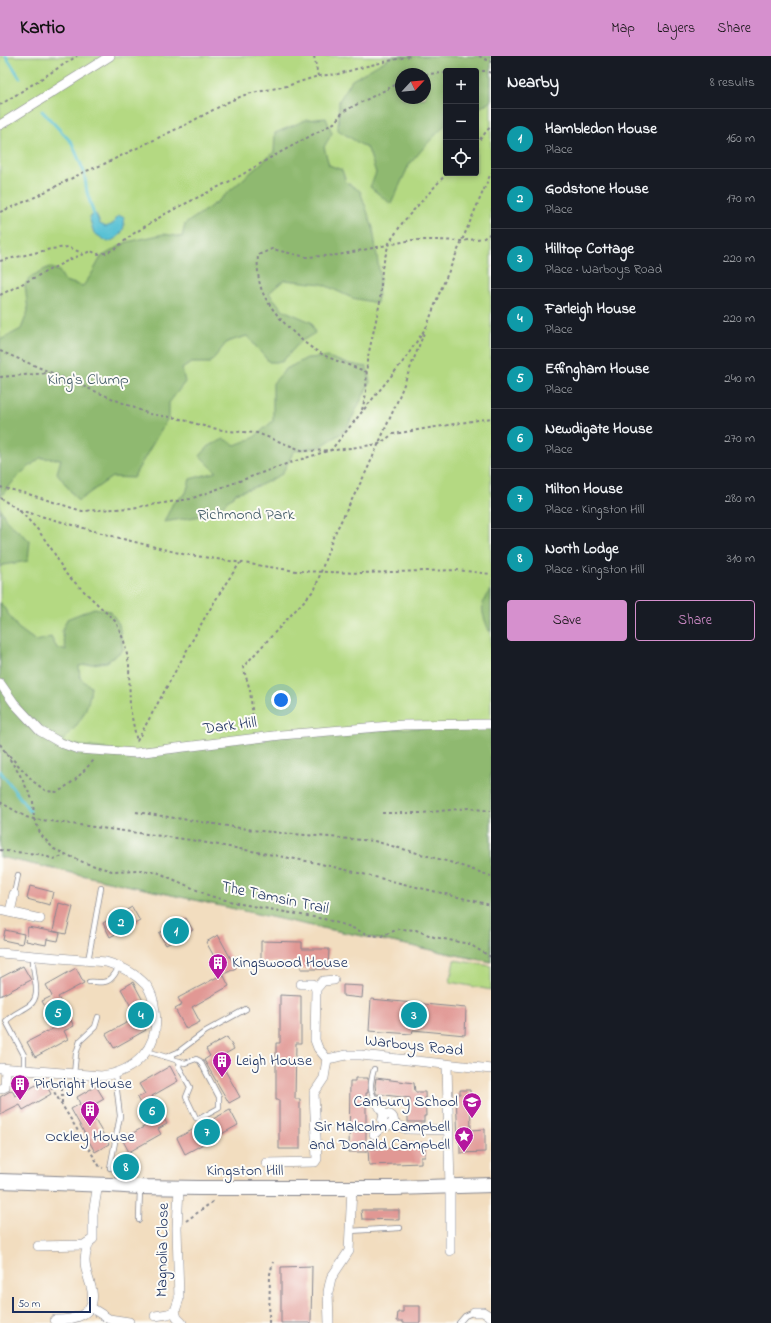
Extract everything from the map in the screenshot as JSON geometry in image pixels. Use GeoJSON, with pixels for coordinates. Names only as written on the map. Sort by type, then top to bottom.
{"type":"FeatureCollection","features":[{"type":"Feature","properties":{"kind":"main road","name":"Kingston Hill"},"geometry":{"type":"LineString","coordinates":[[0,1180],[179,1188],[491,1186]]}},
{"type":"Feature","properties":{"kind":"street"},"geometry":{"type":"LineString","coordinates":[[0,125],[110,56]]}},
{"type":"Feature","properties":{"kind":"street","name":"Dark Hill"},"geometry":{"type":"LineString","coordinates":[[0,683],[14,703],[40,731],[61,743],[78,749],[136,753],[296,734],[403,725],[491,724]]}},
{"type":"Feature","properties":{"kind":"street"},"geometry":{"type":"LineString","coordinates":[[10,912],[14,894]]}},
{"type":"Feature","properties":{"kind":"street"},"geometry":{"type":"LineString","coordinates":[[0,910],[40,919]]}},
{"type":"Feature","properties":{"kind":"street"},"geometry":{"type":"LineString","coordinates":[[0,953],[106,962],[123,967],[146,985],[154,1002],[157,1022],[147,1051],[138,1061],[127,1069],[115,1074],[101,1076],[3,1068],[5,1087],[0,1089]]}},
{"type":"Feature","properties":{"kind":"street"},"geometry":{"type":"LineString","coordinates":[[316,989],[323,981],[334,980]]}},
{"type":"Feature","properties":{"kind":"street"},"geometry":{"type":"LineString","coordinates":[[266,1163],[315,1162],[317,1159],[314,1093],[324,1078],[330,1058],[318,1048],[315,1040],[316,989],[313,984],[301,984]]}},
{"type":"Feature","properties":{"kind":"street","name":"Warboys Road"},"geometry":{"type":"LineString","coordinates":[[330,1058],[347,1055],[362,1055],[491,1070]]}},
{"type":"Feature","properties":{"kind":"street"},"geometry":{"type":"LineString","coordinates":[[447,1065],[450,1251]]}},
{"type":"Feature","properties":{"kind":"street"},"geometry":{"type":"LineString","coordinates":[[376,1100],[387,1121],[407,1129],[448,1130]]}},
{"type":"Feature","properties":{"kind":"street"},"geometry":{"type":"LineString","coordinates":[[374,1134],[387,1121]]}},
{"type":"Feature","properties":{"kind":"street"},"geometry":{"type":"LineString","coordinates":[[38,1246],[84,1245],[93,1239],[93,1214],[98,1184]]}},
{"type":"Feature","properties":{"kind":"street","name":"Magnolia Close"},"geometry":{"type":"LineString","coordinates":[[179,1188],[177,1228],[179,1300],[175,1311],[177,1318],[182,1323]]}},
{"type":"Feature","properties":{"kind":"street"},"geometry":{"type":"LineString","coordinates":[[329,1323],[328,1292],[331,1278],[349,1251],[352,1188]]}},
{"type":"Feature","properties":{"kind":"street"},"geometry":{"type":"LineString","coordinates":[[54,1320],[68,1320],[77,1317],[85,1313],[90,1307],[92,1291],[86,1273],[85,1260],[89,1243]]}},
{"type":"Feature","properties":{"kind":"street"},"geometry":{"type":"LineString","coordinates":[[90,1307],[109,1319],[129,1323]]}},
{"type":"Feature","properties":{"kind":"street","name":"Magnolia Close"},"geometry":{"type":"LineString","coordinates":[[155,1316],[168,1314],[175,1311]]}},
{"type":"Feature","properties":{"kind":"street"},"geometry":{"type":"LineString","coordinates":[[474,1312],[483,1312],[491,1316]]}},
{"type":"Feature","properties":{"kind":"lane"},"geometry":{"type":"LineString","coordinates":[[14,894],[18,875]]}},
{"type":"Feature","properties":{"kind":"lane"},"geometry":{"type":"LineString","coordinates":[[88,961],[101,888]]}},
{"type":"Feature","properties":{"kind":"lane"},"geometry":{"type":"LineString","coordinates":[[24,1070],[24,1054],[6,1021],[13,1014],[31,1005],[35,998],[37,987],[33,956]]}},
{"type":"Feature","properties":{"kind":"lane"},"geometry":{"type":"LineString","coordinates":[[89,982],[104,982],[110,979],[116,973],[119,966]]}},
{"type":"Feature","properties":{"kind":"lane"},"geometry":{"type":"LineString","coordinates":[[166,1057],[178,1052],[206,1031],[246,1008]]}},
{"type":"Feature","properties":{"kind":"lane"},"geometry":{"type":"LineString","coordinates":[[74,1074],[76,1054],[80,1041],[95,1027],[98,1017]]}},
{"type":"Feature","properties":{"kind":"lane"},"geometry":{"type":"LineString","coordinates":[[147,1051],[180,1061],[185,1063],[196,1059],[200,1061],[219,1097],[219,1108],[199,1119],[196,1118],[186,1097],[190,1087],[179,1067],[180,1061]]}},
{"type":"Feature","properties":{"kind":"lane"},"geometry":{"type":"LineString","coordinates":[[374,1068],[371,1082],[372,1095],[376,1100]]}},
{"type":"Feature","properties":{"kind":"lane"},"geometry":{"type":"LineString","coordinates":[[108,1168],[120,1116],[115,1074]]}},
{"type":"Feature","properties":{"kind":"lane"},"geometry":{"type":"LineString","coordinates":[[139,1220],[140,1187]]}},
{"type":"Feature","properties":{"kind":"lane"},"geometry":{"type":"LineString","coordinates":[[350,1231],[400,1228]]}},
{"type":"Feature","properties":{"kind":"lane"},"geometry":{"type":"LineString","coordinates":[[459,1323],[465,1316],[474,1312]]}},
{"type":"Feature","properties":{"kind":"path"},"geometry":{"type":"LineString","coordinates":[[0,105],[77,56]]}},
{"type":"Feature","properties":{"kind":"path"},"geometry":{"type":"LineString","coordinates":[[314,56],[318,76]]}},
{"type":"Feature","properties":{"kind":"path"},"geometry":{"type":"LineString","coordinates":[[0,212],[31,199],[247,94],[287,86],[318,76],[338,74],[410,56]]}},
{"type":"Feature","properties":{"kind":"path"},"geometry":{"type":"LineString","coordinates":[[478,56],[491,62]]}},
{"type":"Feature","properties":{"kind":"path"},"geometry":{"type":"LineString","coordinates":[[479,71],[491,73]]}},
{"type":"Feature","properties":{"kind":"path"},"geometry":{"type":"LineString","coordinates":[[431,74],[443,73]]}},
{"type":"Feature","properties":{"kind":"path"},"geometry":{"type":"LineString","coordinates":[[0,295],[91,250],[97,254],[106,253],[116,248],[133,234],[164,214],[238,177],[276,154],[334,123],[344,111],[395,85]]}},
{"type":"Feature","properties":{"kind":"path"},"geometry":{"type":"LineString","coordinates":[[479,140],[491,126]]}},
{"type":"Feature","properties":{"kind":"path"},"geometry":{"type":"LineString","coordinates":[[254,732],[254,716],[250,690],[243,667],[315,589],[333,537],[367,470],[397,402],[461,242],[491,174]]}},
{"type":"Feature","properties":{"kind":"path"},"geometry":{"type":"LineString","coordinates":[[362,411],[366,394],[369,354],[380,302],[382,268],[388,246],[403,222],[444,176]]}},
{"type":"Feature","properties":{"kind":"path"},"geometry":{"type":"LineString","coordinates":[[367,372],[323,355],[303,342],[282,320],[265,297],[257,270],[258,255],[272,249],[306,257],[338,256],[412,240],[461,242],[484,238],[491,233]]}},
{"type":"Feature","properties":{"kind":"path"},"geometry":{"type":"LineString","coordinates":[[0,261],[50,249],[68,247],[83,254]]}},
{"type":"Feature","properties":{"kind":"path"},"geometry":{"type":"LineString","coordinates":[[0,487],[25,493],[82,511],[131,508],[190,498],[286,464],[331,450],[405,360],[426,328]]}},
{"type":"Feature","properties":{"kind":"path"},"geometry":{"type":"LineString","coordinates":[[0,351],[149,414],[177,418],[207,427],[257,433],[304,451],[331,450],[378,444],[393,434],[491,418]]}},
{"type":"Feature","properties":{"kind":"path"},"geometry":{"type":"LineString","coordinates":[[0,377],[50,373]]}},
{"type":"Feature","properties":{"kind":"path"},"geometry":{"type":"LineString","coordinates":[[0,498],[19,510],[38,530],[53,551],[65,573],[116,622],[124,640],[129,664],[130,708],[137,742],[204,619],[240,562]]}},
{"type":"Feature","properties":{"kind":"path"},"geometry":{"type":"LineString","coordinates":[[19,510],[183,554],[296,571],[361,573],[457,570],[491,574]]}},
{"type":"Feature","properties":{"kind":"path","name":"The Tamsin Trail"},"geometry":{"type":"LineString","coordinates":[[0,744],[20,775],[33,801],[34,819],[41,836],[54,849],[85,863],[112,870],[157,872],[210,896],[241,904],[324,919],[348,926],[369,936],[381,936],[399,929],[416,930],[434,937],[469,944],[491,957]]}},
{"type":"Feature","properties":{"kind":"path"},"geometry":{"type":"LineString","coordinates":[[0,802],[26,817],[34,819],[191,840],[317,864],[491,905]]}},
{"type":"Feature","properties":{"kind":"path"},"geometry":{"type":"LineString","coordinates":[[382,813],[422,813],[468,808],[491,811]]}},
{"type":"Feature","properties":{"kind":"path"},"geometry":{"type":"LineString","coordinates":[[136,812],[260,831],[374,841],[453,863],[491,876]]}},
{"type":"Feature","properties":{"kind":"path"},"geometry":{"type":"LineString","coordinates":[[0,850],[40,854],[53,859],[67,855]]}},
{"type":"Feature","properties":{"kind":"path"},"geometry":{"type":"LineString","coordinates":[[40,1071],[100,1167],[108,1168]]}},
{"type":"Feature","properties":{"kind":"path"},"geometry":{"type":"LineString","coordinates":[[62,1073],[62,1104]]}},
{"type":"Feature","properties":{"kind":"path"},"geometry":{"type":"LineString","coordinates":[[177,1228],[221,1196],[223,1188]]}},
{"type":"Feature","properties":{"kind":"path"},"geometry":{"type":"LineString","coordinates":[[269,1323],[270,1274],[273,1262]]}},
{"type":"Feature","properties":{"kind":"green space","name":"Richmond Park"},"geometry":{"type":"Polygon","coordinates":[[[0,56],[491,56],[491,962],[298,923],[0,857],[0,56]]]}},
{"type":"Feature","properties":{"kind":"green space"},"geometry":{"type":"Polygon","coordinates":[[[393,56],[491,56],[491,101],[479,108],[479,68],[443,68],[443,127],[409,165],[391,204],[370,187],[376,173],[368,149],[338,130],[339,101],[352,80],[393,56]]]}},
{"type":"Feature","properties":{"kind":"green space","name":"King's Clump"},"geometry":{"type":"Polygon","coordinates":[[[326,118],[332,133],[324,147],[329,165],[342,170],[346,182],[360,191],[373,228],[380,277],[377,303],[352,298],[322,284],[284,280],[269,293],[283,310],[311,322],[315,333],[300,342],[282,362],[269,362],[247,336],[227,342],[210,363],[191,363],[182,369],[185,382],[169,403],[169,416],[133,478],[112,477],[78,501],[57,473],[61,459],[40,458],[19,475],[0,497],[0,340],[21,329],[28,311],[25,285],[30,277],[49,267],[59,271],[65,281],[83,286],[101,257],[127,242],[164,234],[182,237],[185,224],[217,202],[274,152],[275,133],[306,120],[326,118]]]}},
{"type":"Feature","properties":{"kind":"green space"},"geometry":{"type":"Polygon","coordinates":[[[328,357],[345,363],[367,367],[370,382],[346,430],[320,447],[294,451],[282,474],[261,485],[236,493],[214,514],[164,522],[173,503],[186,493],[190,479],[216,472],[200,456],[209,446],[224,439],[235,445],[253,438],[273,421],[273,383],[286,369],[307,358],[328,357]]]}},
{"type":"Feature","properties":{"kind":"green space"},"geometry":{"type":"Polygon","coordinates":[[[0,508],[7,521],[30,541],[28,561],[3,565],[0,567],[0,508]]]}},
{"type":"Feature","properties":{"kind":"green space"},"geometry":{"type":"Polygon","coordinates":[[[491,589],[491,631],[489,631],[482,609],[484,600],[491,589]]]}},
{"type":"Feature","properties":{"kind":"green space"},"geometry":{"type":"Polygon","coordinates":[[[0,602],[18,628],[36,641],[51,637],[57,648],[66,650],[62,631],[67,619],[94,608],[110,611],[119,624],[123,650],[107,662],[79,666],[80,678],[91,687],[90,696],[82,718],[61,743],[136,753],[281,735],[491,724],[491,962],[298,923],[0,857],[0,602]]]}},
{"type":"Feature","properties":{"kind":"green space"},"geometry":{"type":"Polygon","coordinates":[[[454,960],[491,966],[491,990],[450,982],[454,960]]]}},
{"type":"Feature","properties":{"kind":"water"},"geometry":{"type":"Polygon","coordinates":[[[96,214],[100,224],[106,227],[113,224],[118,216],[124,217],[123,230],[119,236],[108,242],[94,233],[89,217],[96,214]]]}},
{"type":"Feature","properties":{"kind":"building"},"geometry":{"type":"Polygon","coordinates":[[[30,886],[53,892],[50,905],[27,899],[30,886]]]}},
{"type":"Feature","properties":{"kind":"building"},"geometry":{"type":"Polygon","coordinates":[[[59,903],[73,907],[66,934],[53,931],[59,903]]]}},
{"type":"Feature","properties":{"kind":"building"},"geometry":{"type":"Polygon","coordinates":[[[132,907],[140,921],[110,937],[103,923],[132,907]]]}},
{"type":"Feature","properties":{"kind":"building"},"geometry":{"type":"Polygon","coordinates":[[[186,918],[193,930],[166,945],[159,933],[186,918]]]}},
{"type":"Feature","properties":{"kind":"building"},"geometry":{"type":"Polygon","coordinates":[[[28,927],[60,933],[58,941],[47,939],[46,945],[26,941],[28,927]]]}},
{"type":"Feature","properties":{"kind":"building"},"geometry":{"type":"Polygon","coordinates":[[[5,930],[24,934],[22,944],[3,940],[5,930]]]}},
{"type":"Feature","properties":{"kind":"building"},"geometry":{"type":"Polygon","coordinates":[[[218,935],[236,968],[224,974],[206,942],[218,935]]]}},
{"type":"Feature","properties":{"kind":"building"},"geometry":{"type":"Polygon","coordinates":[[[261,941],[302,942],[302,949],[329,949],[328,969],[301,969],[301,963],[261,962],[261,941]]]}},
{"type":"Feature","properties":{"kind":"building"},"geometry":{"type":"Polygon","coordinates":[[[23,966],[31,980],[0,996],[0,978],[23,966]]]}},
{"type":"Feature","properties":{"kind":"building"},"geometry":{"type":"Polygon","coordinates":[[[76,968],[84,983],[58,997],[74,1026],[64,1031],[68,1039],[35,1057],[27,1042],[56,1027],[42,1001],[52,996],[46,985],[76,968]]]}},
{"type":"Feature","properties":{"kind":"building","name":"Kingswood House"},"geometry":{"type":"Polygon","coordinates":[[[223,974],[229,986],[192,1007],[200,1022],[186,1029],[175,1009],[182,1005],[178,998],[223,974]]]}},
{"type":"Feature","properties":{"kind":"building"},"geometry":{"type":"Polygon","coordinates":[[[133,982],[149,1012],[149,1014],[140,1019],[146,1030],[114,1048],[106,1034],[137,1017],[121,989],[133,982]]]}},
{"type":"Feature","properties":{"kind":"building"},"geometry":{"type":"Polygon","coordinates":[[[343,985],[363,986],[362,998],[343,996],[343,985]]]}},
{"type":"Feature","properties":{"kind":"building"},"geometry":{"type":"Polygon","coordinates":[[[280,995],[301,996],[301,1043],[296,1043],[295,1099],[300,1099],[300,1149],[279,1149],[279,1100],[276,1100],[276,1043],[280,1043],[280,995]]]}},
{"type":"Feature","properties":{"kind":"building"},"geometry":{"type":"Polygon","coordinates":[[[371,999],[466,1008],[465,1035],[413,1030],[412,1034],[369,1031],[371,999]]]}},
{"type":"Feature","properties":{"kind":"building","name":"Leigh House"},"geometry":{"type":"Polygon","coordinates":[[[227,1037],[234,1049],[218,1058],[240,1097],[229,1103],[204,1060],[210,1056],[206,1049],[227,1037]]]}},
{"type":"Feature","properties":{"kind":"building"},"geometry":{"type":"Polygon","coordinates":[[[170,1066],[178,1081],[152,1096],[167,1124],[158,1129],[161,1134],[129,1152],[122,1139],[151,1123],[137,1098],[145,1094],[139,1084],[170,1066]]]}},
{"type":"Feature","properties":{"kind":"building"},"geometry":{"type":"Polygon","coordinates":[[[355,1078],[368,1078],[368,1093],[366,1093],[366,1152],[349,1152],[350,1081],[355,1081],[355,1078]]]}},
{"type":"Feature","properties":{"kind":"building"},"geometry":{"type":"Polygon","coordinates":[[[376,1078],[414,1083],[415,1092],[425,1092],[426,1116],[424,1116],[424,1122],[408,1122],[408,1113],[410,1113],[410,1098],[376,1094],[376,1078]]]}},
{"type":"Feature","properties":{"kind":"building","name":"Pirbright House"},"geometry":{"type":"Polygon","coordinates":[[[44,1081],[51,1094],[23,1110],[20,1105],[0,1115],[0,1097],[12,1090],[15,1096],[44,1081]]]}},
{"type":"Feature","properties":{"kind":"building","name":"Ockley House"},"geometry":{"type":"Polygon","coordinates":[[[96,1086],[104,1099],[88,1108],[109,1144],[95,1152],[71,1109],[80,1104],[77,1097],[96,1086]]]}},
{"type":"Feature","properties":{"kind":"building"},"geometry":{"type":"Polygon","coordinates":[[[460,1090],[470,1090],[471,1130],[485,1129],[485,1152],[460,1153],[460,1142],[458,1142],[456,1094],[460,1094],[460,1090]]]}},
{"type":"Feature","properties":{"kind":"building"},"geometry":{"type":"Polygon","coordinates":[[[230,1110],[238,1125],[185,1154],[177,1138],[230,1110]]]}},
{"type":"Feature","properties":{"kind":"building"},"geometry":{"type":"Polygon","coordinates":[[[406,1143],[425,1143],[425,1157],[421,1157],[421,1163],[369,1165],[368,1149],[406,1148],[406,1143]]]}},
{"type":"Feature","properties":{"kind":"building"},"geometry":{"type":"Polygon","coordinates":[[[361,1210],[399,1210],[399,1220],[362,1219],[361,1210]]]}},
{"type":"Feature","properties":{"kind":"building"},"geometry":{"type":"Polygon","coordinates":[[[312,1266],[311,1323],[281,1323],[281,1267],[312,1266]]]}},
{"type":"Feature","properties":{"kind":"building"},"geometry":{"type":"Polygon","coordinates":[[[403,1306],[420,1306],[420,1323],[403,1323],[403,1321],[397,1321],[398,1312],[403,1312],[403,1306]]]}},
{"type":"Feature","properties":{"kind":"waterway"},"geometry":{"type":"LineString","coordinates":[[6,56],[20,78]]}},
{"type":"Feature","properties":{"kind":"waterway"},"geometry":{"type":"LineString","coordinates":[[42,111],[72,143],[84,172],[87,192],[94,215]]}},
{"type":"Feature","properties":{"kind":"waterway"},"geometry":{"type":"LineString","coordinates":[[0,771],[30,811]]}},
{"type":"Feature","properties":{"kind":"place","name":"Godstone House"},"geometry":{"type":"Point","coordinates":[121,922]}},
{"type":"Feature","properties":{"kind":"place","name":"Hambledon House"},"geometry":{"type":"Point","coordinates":[176,931]}},
{"type":"Feature","properties":{"kind":"place","name":"Kingswood House"},"geometry":{"type":"Point","coordinates":[218,980]}},
{"type":"Feature","properties":{"kind":"place","name":"Effingham House"},"geometry":{"type":"Point","coordinates":[58,1013]}},
{"type":"Feature","properties":{"kind":"place","name":"Farleigh House"},"geometry":{"type":"Point","coordinates":[141,1015]}},
{"type":"Feature","properties":{"kind":"place","name":"Hilltop Cottage"},"geometry":{"type":"Point","coordinates":[414,1015]}},
{"type":"Feature","properties":{"kind":"place","name":"Leigh House"},"geometry":{"type":"Point","coordinates":[222,1078]}},
{"type":"Feature","properties":{"kind":"place","name":"Pirbright House"},"geometry":{"type":"Point","coordinates":[20,1101]}},
{"type":"Feature","properties":{"kind":"place","name":"Newdigate House"},"geometry":{"type":"Point","coordinates":[152,1111]}},
{"type":"Feature","properties":{"kind":"place","name":"Canbury School"},"geometry":{"type":"Point","coordinates":[472,1119]}},
{"type":"Feature","properties":{"kind":"place","name":"Ockley House"},"geometry":{"type":"Point","coordinates":[90,1127]}},
{"type":"Feature","properties":{"kind":"place","name":"Milton House"},"geometry":{"type":"Point","coordinates":[207,1132]}},
{"type":"Feature","properties":{"kind":"place","name":"Sir Malcolm Campbell and Donald Campbell"},"geometry":{"type":"Point","coordinates":[464,1153]}},
{"type":"Feature","properties":{"kind":"place","name":"North Lodge"},"geometry":{"type":"Point","coordinates":[126,1167]}}]}
